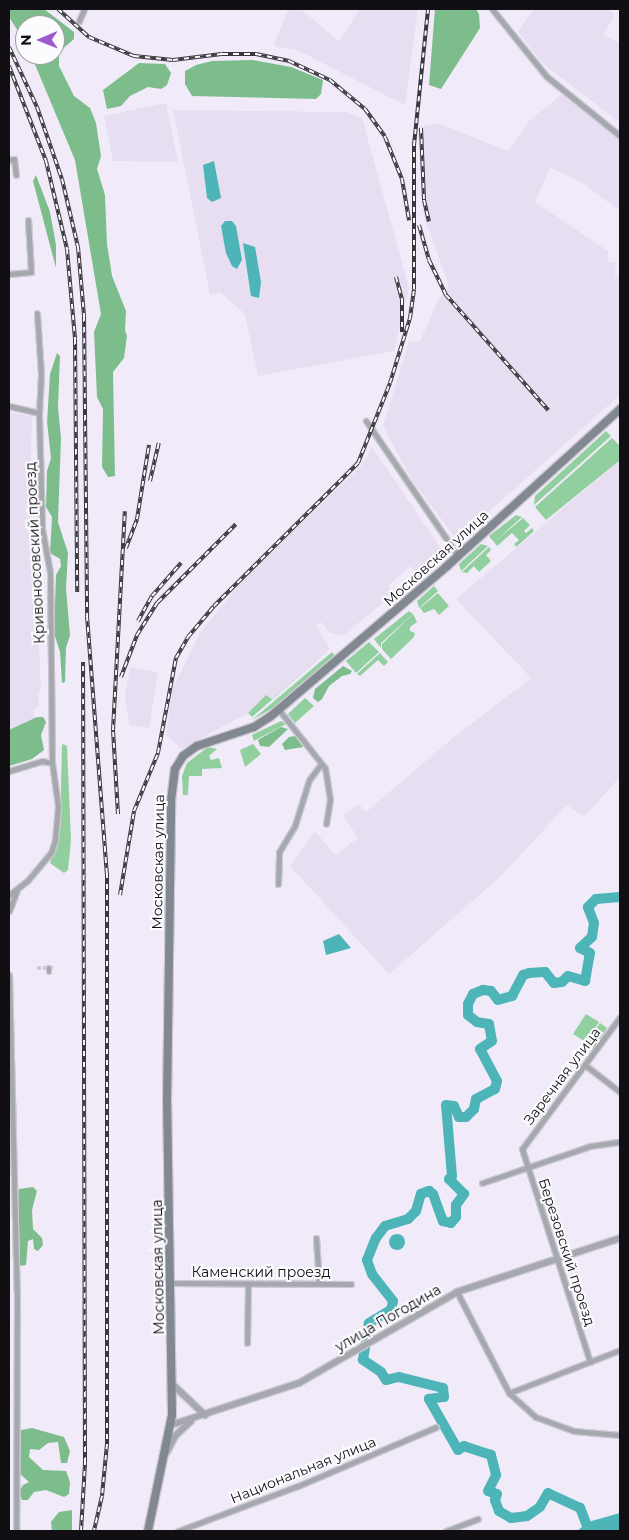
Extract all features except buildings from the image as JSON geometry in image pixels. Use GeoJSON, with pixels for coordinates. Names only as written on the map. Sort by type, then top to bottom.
{"type":"FeatureCollection","features":[{"type":"Feature","properties":{"kind":"main road","name":"Московская улица"},"geometry":{"type":"LineString","coordinates":[[148,1531],[171,1425],[171,1283],[167,1094],[173,775],[180,759],[192,749],[254,727],[279,710],[458,556],[620,409]]}},
{"type":"Feature","properties":{"kind":"street"},"geometry":{"type":"LineString","coordinates":[[79,21],[84,9]]}},
{"type":"Feature","properties":{"kind":"street"},"geometry":{"type":"LineString","coordinates":[[492,9],[546,76],[620,136]]}},
{"type":"Feature","properties":{"kind":"street"},"geometry":{"type":"LineString","coordinates":[[10,160],[16,175]]}},
{"type":"Feature","properties":{"kind":"street"},"geometry":{"type":"LineString","coordinates":[[9,274],[31,272],[28,220]]}},
{"type":"Feature","properties":{"kind":"street","name":"Кривоносовский проезд"},"geometry":{"type":"LineString","coordinates":[[18,890],[51,853],[56,840],[58,806],[52,762],[50,572],[42,529],[39,413],[41,374],[37,313]]}},
{"type":"Feature","properties":{"kind":"street"},"geometry":{"type":"LineString","coordinates":[[9,406],[39,413]]}},
{"type":"Feature","properties":{"kind":"street"},"geometry":{"type":"LineString","coordinates":[[366,421],[458,556]]}},
{"type":"Feature","properties":{"kind":"street"},"geometry":{"type":"LineString","coordinates":[[279,710],[325,768],[330,799],[326,824]]}},
{"type":"Feature","properties":{"kind":"street"},"geometry":{"type":"LineString","coordinates":[[9,770],[42,761],[52,762]]}},
{"type":"Feature","properties":{"kind":"street"},"geometry":{"type":"LineString","coordinates":[[278,884],[279,852],[295,825],[309,780],[321,764]]}},
{"type":"Feature","properties":{"kind":"street"},"geometry":{"type":"LineString","coordinates":[[9,895],[18,890]]}},
{"type":"Feature","properties":{"kind":"street"},"geometry":{"type":"LineString","coordinates":[[9,910],[18,890]]}},
{"type":"Feature","properties":{"kind":"street"},"geometry":{"type":"LineString","coordinates":[[9,975],[15,1141],[15,1417],[12,1444],[16,1531]]}},
{"type":"Feature","properties":{"kind":"street","name":"Заречная улица"},"geometry":{"type":"LineString","coordinates":[[522,1149],[620,1017]]}},
{"type":"Feature","properties":{"kind":"street"},"geometry":{"type":"LineString","coordinates":[[585,1064],[620,1092]]}},
{"type":"Feature","properties":{"kind":"street"},"geometry":{"type":"LineString","coordinates":[[482,1184],[529,1170],[590,1146],[620,1142]]}},
{"type":"Feature","properties":{"kind":"street","name":"Березовский проезд"},"geometry":{"type":"LineString","coordinates":[[522,1149],[559,1258],[590,1362]]}},
{"type":"Feature","properties":{"kind":"street"},"geometry":{"type":"LineString","coordinates":[[316,1238],[318,1283]]}},
{"type":"Feature","properties":{"kind":"street","name":"улица Погодина"},"geometry":{"type":"LineString","coordinates":[[171,1425],[299,1383],[457,1292],[620,1238]]}},
{"type":"Feature","properties":{"kind":"street","name":"Каменский проезд"},"geometry":{"type":"LineString","coordinates":[[171,1283],[351,1284]]}},
{"type":"Feature","properties":{"kind":"street"},"geometry":{"type":"LineString","coordinates":[[247,1342],[248,1284]]}},
{"type":"Feature","properties":{"kind":"street"},"geometry":{"type":"LineString","coordinates":[[457,1292],[509,1393],[536,1417],[574,1431],[620,1435]]}},
{"type":"Feature","properties":{"kind":"street"},"geometry":{"type":"LineString","coordinates":[[509,1393],[620,1350]]}},
{"type":"Feature","properties":{"kind":"street"},"geometry":{"type":"LineString","coordinates":[[171,1383],[206,1415]]}},
{"type":"Feature","properties":{"kind":"street"},"geometry":{"type":"LineString","coordinates":[[9,1417],[15,1417]]}},
{"type":"Feature","properties":{"kind":"street"},"geometry":{"type":"LineString","coordinates":[[166,1455],[175,1436],[196,1418]]}},
{"type":"Feature","properties":{"kind":"street","name":"Национальная улица"},"geometry":{"type":"LineString","coordinates":[[178,1531],[298,1486],[436,1428]]}},
{"type":"Feature","properties":{"kind":"street"},"geometry":{"type":"LineString","coordinates":[[446,1531],[478,1519]]}},
{"type":"Feature","properties":{"kind":"shaded area"},"geometry":{"type":"Polygon","coordinates":[[[289,9],[300,9],[339,41],[360,9],[418,9],[405,105],[295,49],[277,47],[274,44],[289,9]]]}},
{"type":"Feature","properties":{"kind":"shaded area"},"geometry":{"type":"Polygon","coordinates":[[[534,9],[606,9],[615,14],[603,35],[620,43],[620,123],[540,61],[518,31],[534,9]]]}},
{"type":"Feature","properties":{"kind":"shaded area"},"geometry":{"type":"Polygon","coordinates":[[[562,94],[620,141],[620,211],[581,182],[550,168],[535,202],[608,251],[608,262],[616,262],[615,276],[620,276],[620,395],[457,540],[412,480],[383,426],[409,342],[420,341],[439,298],[449,285],[424,218],[418,127],[437,123],[508,151],[529,121],[562,94]]]}},
{"type":"Feature","properties":{"kind":"shaded area"},"geometry":{"type":"Polygon","coordinates":[[[166,103],[178,162],[113,161],[104,116],[166,103]]]}},
{"type":"Feature","properties":{"kind":"shaded area"},"geometry":{"type":"Polygon","coordinates":[[[173,110],[347,112],[362,118],[409,288],[394,351],[258,376],[245,314],[220,292],[210,295],[173,110]]]}},
{"type":"Feature","properties":{"kind":"shaded area"},"geometry":{"type":"Polygon","coordinates":[[[9,412],[32,417],[31,459],[41,690],[38,691],[39,705],[33,710],[35,718],[12,730],[9,752],[9,412]]]}},
{"type":"Feature","properties":{"kind":"shaded area"},"geometry":{"type":"Polygon","coordinates":[[[372,447],[444,553],[418,575],[410,566],[388,586],[394,593],[343,636],[330,633],[321,622],[316,625],[330,649],[272,699],[266,695],[248,713],[181,749],[166,735],[172,690],[200,633],[243,580],[361,466],[372,447]]]}},
{"type":"Feature","properties":{"kind":"shaded area"},"geometry":{"type":"Polygon","coordinates":[[[620,460],[620,777],[584,817],[567,805],[501,876],[389,974],[290,866],[315,831],[335,855],[358,838],[343,815],[359,804],[366,812],[449,741],[531,678],[456,599],[620,460]]]}},
{"type":"Feature","properties":{"kind":"shaded area"},"geometry":{"type":"Polygon","coordinates":[[[130,667],[158,672],[149,728],[129,725],[125,696],[130,667]]]}},
{"type":"Feature","properties":{"kind":"green space"},"geometry":{"type":"Polygon","coordinates":[[[9,9],[44,9],[52,15],[15,15],[15,26],[9,17],[9,9]]]}},
{"type":"Feature","properties":{"kind":"green space"},"geometry":{"type":"Polygon","coordinates":[[[435,9],[476,9],[479,14],[480,28],[441,89],[429,85],[435,9]]]}},
{"type":"Feature","properties":{"kind":"green space"},"geometry":{"type":"Polygon","coordinates":[[[65,25],[74,32],[74,39],[65,47],[65,25]]]}},
{"type":"Feature","properties":{"kind":"green space"},"geometry":{"type":"Polygon","coordinates":[[[252,60],[291,67],[323,80],[321,94],[316,99],[192,96],[185,84],[185,71],[196,65],[212,61],[252,60]]]}},
{"type":"Feature","properties":{"kind":"green space"},"geometry":{"type":"Polygon","coordinates":[[[139,63],[165,64],[171,73],[167,85],[161,89],[148,87],[130,96],[121,106],[107,109],[103,90],[139,63]]]}},
{"type":"Feature","properties":{"kind":"green space"},"geometry":{"type":"Polygon","coordinates":[[[35,65],[59,65],[74,96],[90,108],[96,123],[101,156],[97,169],[105,195],[107,244],[112,276],[126,311],[125,330],[127,336],[124,358],[113,372],[115,476],[108,477],[102,467],[103,409],[97,397],[94,332],[101,314],[75,160],[35,65]]]}},
{"type":"Feature","properties":{"kind":"green space"},"geometry":{"type":"Polygon","coordinates":[[[36,175],[50,212],[56,245],[56,268],[33,181],[36,175]]]}},
{"type":"Feature","properties":{"kind":"green space"},"geometry":{"type":"Polygon","coordinates":[[[57,353],[60,356],[58,407],[61,438],[58,522],[68,553],[66,588],[70,635],[66,648],[65,682],[62,683],[60,652],[54,633],[56,575],[61,566],[60,559],[50,553],[52,517],[46,507],[47,471],[51,458],[47,422],[50,374],[57,353]]]}},
{"type":"Feature","properties":{"kind":"green space"},"geometry":{"type":"Polygon","coordinates":[[[606,431],[611,436],[534,505],[535,496],[606,431]]]}},
{"type":"Feature","properties":{"kind":"green space"},"geometry":{"type":"Polygon","coordinates":[[[612,438],[620,446],[620,460],[546,520],[535,507],[612,438]]]}},
{"type":"Feature","properties":{"kind":"green space"},"geometry":{"type":"Polygon","coordinates":[[[516,515],[522,517],[494,542],[489,536],[516,515]]]}},
{"type":"Feature","properties":{"kind":"green space"},"geometry":{"type":"Polygon","coordinates":[[[523,518],[530,525],[524,531],[526,533],[532,528],[534,531],[516,547],[514,544],[519,540],[512,533],[497,546],[494,542],[523,518]]]}},
{"type":"Feature","properties":{"kind":"green space"},"geometry":{"type":"Polygon","coordinates":[[[481,544],[488,546],[461,571],[459,564],[481,544]]]}},
{"type":"Feature","properties":{"kind":"green space"},"geometry":{"type":"Polygon","coordinates":[[[489,547],[491,550],[486,555],[491,561],[479,572],[474,566],[467,573],[462,572],[489,547]]]}},
{"type":"Feature","properties":{"kind":"green space"},"geometry":{"type":"Polygon","coordinates":[[[434,586],[438,591],[419,608],[417,601],[434,586]]]}},
{"type":"Feature","properties":{"kind":"green space"},"geometry":{"type":"Polygon","coordinates":[[[438,593],[449,606],[439,615],[434,609],[424,613],[420,608],[438,593]]]}},
{"type":"Feature","properties":{"kind":"green space"},"geometry":{"type":"Polygon","coordinates":[[[409,611],[413,614],[381,643],[381,648],[374,639],[409,611]]]}},
{"type":"Feature","properties":{"kind":"green space"},"geometry":{"type":"Polygon","coordinates":[[[413,614],[417,622],[410,627],[410,631],[415,633],[414,637],[391,659],[382,649],[382,644],[413,614]]]}},
{"type":"Feature","properties":{"kind":"green space"},"geometry":{"type":"Polygon","coordinates":[[[369,642],[379,652],[356,673],[346,661],[369,642]]]}},
{"type":"Feature","properties":{"kind":"green space"},"geometry":{"type":"Polygon","coordinates":[[[330,649],[252,717],[248,713],[266,695],[272,699],[330,649]]]}},
{"type":"Feature","properties":{"kind":"green space"},"geometry":{"type":"Polygon","coordinates":[[[332,652],[335,656],[273,708],[252,720],[332,652]]]}},
{"type":"Feature","properties":{"kind":"green space"},"geometry":{"type":"Polygon","coordinates":[[[380,653],[388,662],[384,666],[378,660],[360,676],[357,674],[380,653]]]}},
{"type":"Feature","properties":{"kind":"green space"},"geometry":{"type":"Polygon","coordinates":[[[343,666],[352,671],[350,674],[342,676],[329,686],[322,699],[318,702],[313,698],[315,689],[343,666]]]}},
{"type":"Feature","properties":{"kind":"green space"},"geometry":{"type":"Polygon","coordinates":[[[305,698],[314,706],[295,723],[288,714],[305,698]]]}},
{"type":"Feature","properties":{"kind":"green space"},"geometry":{"type":"Polygon","coordinates":[[[37,717],[43,717],[46,722],[41,735],[44,750],[32,759],[9,766],[9,730],[37,717]]]}},
{"type":"Feature","properties":{"kind":"green space"},"geometry":{"type":"Polygon","coordinates":[[[281,721],[286,724],[254,741],[252,735],[281,721]]]}},
{"type":"Feature","properties":{"kind":"green space"},"geometry":{"type":"Polygon","coordinates":[[[281,727],[288,729],[269,747],[260,746],[258,740],[281,727]]]}},
{"type":"Feature","properties":{"kind":"green space"},"geometry":{"type":"Polygon","coordinates":[[[295,736],[303,747],[285,750],[282,744],[289,737],[295,736]]]}},
{"type":"Feature","properties":{"kind":"green space"},"geometry":{"type":"Polygon","coordinates":[[[62,744],[67,746],[71,840],[68,870],[64,873],[50,863],[60,832],[62,744]]]}},
{"type":"Feature","properties":{"kind":"green space"},"geometry":{"type":"Polygon","coordinates":[[[253,744],[261,754],[245,767],[240,750],[253,744]]]}},
{"type":"Feature","properties":{"kind":"green space"},"geometry":{"type":"Polygon","coordinates":[[[208,747],[217,749],[209,756],[211,760],[219,758],[222,768],[202,769],[202,776],[189,776],[188,795],[183,795],[182,776],[187,763],[208,747]]]}},
{"type":"Feature","properties":{"kind":"green space"},"geometry":{"type":"Polygon","coordinates":[[[586,1014],[599,1022],[586,1042],[573,1034],[586,1014]]]}},
{"type":"Feature","properties":{"kind":"green space"},"geometry":{"type":"Polygon","coordinates":[[[600,1023],[607,1028],[594,1048],[587,1043],[600,1023]]]}},
{"type":"Feature","properties":{"kind":"green space"},"geometry":{"type":"Polygon","coordinates":[[[33,1187],[37,1191],[32,1210],[33,1229],[42,1238],[43,1245],[38,1251],[34,1249],[33,1239],[28,1241],[26,1265],[19,1266],[17,1199],[19,1189],[33,1187]]]}},
{"type":"Feature","properties":{"kind":"green space"},"geometry":{"type":"Polygon","coordinates":[[[32,1428],[64,1437],[70,1451],[67,1463],[61,1463],[58,1442],[48,1443],[39,1450],[30,1449],[29,1457],[43,1470],[66,1471],[70,1482],[69,1494],[64,1497],[46,1490],[34,1492],[28,1500],[22,1500],[19,1492],[23,1485],[29,1482],[20,1474],[21,1430],[32,1428]]]}},
{"type":"Feature","properties":{"kind":"green space"},"geometry":{"type":"Polygon","coordinates":[[[72,1510],[72,1531],[52,1531],[51,1522],[59,1512],[72,1510]]]}},
{"type":"Feature","properties":{"kind":"water"},"geometry":{"type":"Polygon","coordinates":[[[214,161],[221,198],[212,202],[207,198],[203,165],[214,161]]]}},
{"type":"Feature","properties":{"kind":"water"},"geometry":{"type":"Polygon","coordinates":[[[225,221],[232,221],[236,226],[242,260],[237,269],[232,266],[226,253],[221,226],[225,221]]]}},
{"type":"Feature","properties":{"kind":"water"},"geometry":{"type":"Polygon","coordinates":[[[243,243],[255,247],[261,282],[259,298],[251,296],[243,243]]]}},
{"type":"Feature","properties":{"kind":"water"},"geometry":{"type":"Polygon","coordinates":[[[339,934],[351,948],[326,955],[323,941],[339,934]]]}},
{"type":"Feature","properties":{"kind":"water"},"geometry":{"type":"Polygon","coordinates":[[[397,1234],[405,1242],[397,1250],[389,1242],[397,1234]]]}},
{"type":"Feature","properties":{"kind":"water"},"geometry":{"type":"Polygon","coordinates":[[[620,1513],[620,1531],[577,1531],[588,1522],[620,1513]]]}},
{"type":"Feature","properties":{"kind":"waterway"},"geometry":{"type":"LineString","coordinates":[[589,1531],[580,1508],[548,1493],[540,1507],[527,1516],[511,1518],[499,1511],[495,1500],[497,1494],[488,1491],[496,1475],[491,1455],[464,1446],[458,1450],[429,1399],[444,1397],[443,1388],[399,1377],[386,1380],[381,1372],[363,1360],[369,1323],[391,1310],[393,1301],[372,1274],[367,1260],[376,1238],[385,1226],[408,1219],[416,1211],[421,1194],[429,1191],[433,1194],[443,1221],[451,1223],[456,1217],[456,1205],[464,1194],[449,1179],[452,1176],[446,1105],[454,1106],[459,1117],[466,1117],[474,1109],[476,1099],[495,1089],[497,1081],[480,1049],[492,1041],[489,1024],[477,1022],[468,1015],[468,1004],[473,994],[483,990],[491,991],[498,1000],[512,996],[523,975],[529,973],[545,972],[554,983],[562,982],[568,976],[585,981],[590,953],[580,948],[592,937],[594,923],[588,907],[596,899],[620,897]]}},
{"type":"Feature","properties":{"kind":"tunnel"},"geometry":{"type":"LineString","coordinates":[[37,968],[53,968]]}},
{"type":"Feature","properties":{"kind":"railway"},"geometry":{"type":"LineString","coordinates":[[58,9],[89,37],[134,56],[173,60],[222,54],[256,54],[289,61],[330,80],[365,109],[385,137],[402,179],[409,220]]}},
{"type":"Feature","properties":{"kind":"railway"},"geometry":{"type":"LineString","coordinates":[[120,895],[134,811],[158,753],[176,658],[188,637],[214,606],[358,463],[390,383],[410,318],[414,289],[414,145],[428,9]]}},
{"type":"Feature","properties":{"kind":"railway"},"geometry":{"type":"LineString","coordinates":[[9,47],[37,107],[62,179],[78,247],[84,316],[87,616],[107,873],[107,1444],[102,1496],[94,1531]]}},
{"type":"Feature","properties":{"kind":"railway"},"geometry":{"type":"LineString","coordinates":[[9,66],[46,161],[67,249],[75,339],[77,592]]}},
{"type":"Feature","properties":{"kind":"railway"},"geometry":{"type":"LineString","coordinates":[[421,128],[424,200],[429,221]]}},
{"type":"Feature","properties":{"kind":"railway"},"geometry":{"type":"LineString","coordinates":[[419,225],[429,260],[446,295],[548,410]]}},
{"type":"Feature","properties":{"kind":"railway"},"geometry":{"type":"LineString","coordinates":[[396,277],[402,300],[402,332]]}},
{"type":"Feature","properties":{"kind":"railway"},"geometry":{"type":"LineString","coordinates":[[150,481],[159,443]]}},
{"type":"Feature","properties":{"kind":"railway"},"geometry":{"type":"LineString","coordinates":[[126,548],[137,519],[149,445]]}},
{"type":"Feature","properties":{"kind":"railway"},"geometry":{"type":"LineString","coordinates":[[118,814],[113,730],[125,511]]}},
{"type":"Feature","properties":{"kind":"railway"},"geometry":{"type":"LineString","coordinates":[[121,677],[137,635],[158,602],[236,524]]}},
{"type":"Feature","properties":{"kind":"railway"},"geometry":{"type":"LineString","coordinates":[[138,621],[152,596],[181,563]]}},
{"type":"Feature","properties":{"kind":"railway"},"geometry":{"type":"LineString","coordinates":[[81,1531],[85,1463],[83,662]]}}]}
